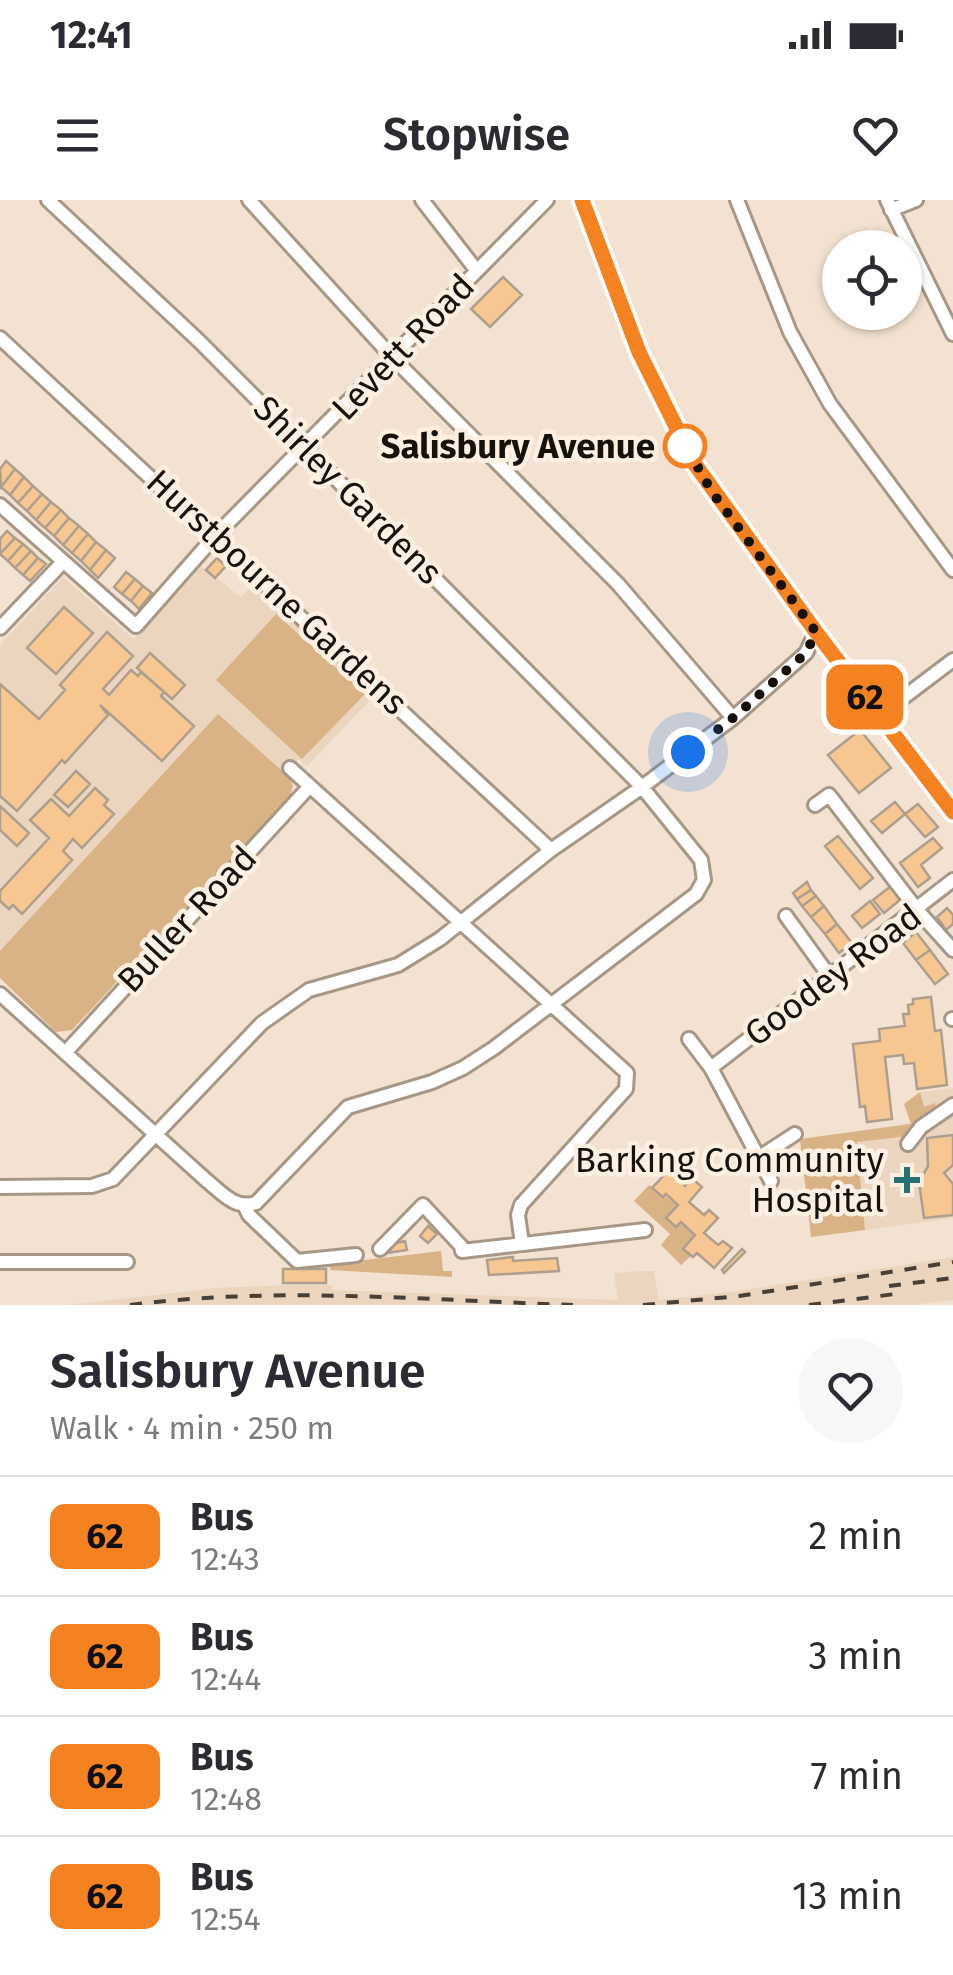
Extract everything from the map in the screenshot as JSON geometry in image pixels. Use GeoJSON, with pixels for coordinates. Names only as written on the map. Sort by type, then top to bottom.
{"type":"FeatureCollection","features":[{"type":"Feature","properties":{"kind":"street","name":"Shirley Gardens"},"geometry":{"type":"LineString","coordinates":[[48,200],[199,341],[642,787],[701,860],[704,880],[696,894],[553,1004]]}},
{"type":"Feature","properties":{"kind":"street"},"geometry":{"type":"LineString","coordinates":[[249,200],[393,358],[618,584],[733,718]]}},
{"type":"Feature","properties":{"kind":"street"},"geometry":{"type":"LineString","coordinates":[[422,200],[477,271]]}},
{"type":"Feature","properties":{"kind":"street","name":"Levett Road"},"geometry":{"type":"LineString","coordinates":[[62,562],[136,626],[216,535],[547,200]]}},
{"type":"Feature","properties":{"kind":"street"},"geometry":{"type":"LineString","coordinates":[[582,200],[639,352],[694,463],[953,812]]}},
{"type":"Feature","properties":{"kind":"street"},"geometry":{"type":"LineString","coordinates":[[737,200],[790,332],[830,404],[953,570]]}},
{"type":"Feature","properties":{"kind":"street"},"geometry":{"type":"LineString","coordinates":[[916,200],[889,205],[953,334]]}},
{"type":"Feature","properties":{"kind":"street","name":"Hurstbourne Gardens"},"geometry":{"type":"LineString","coordinates":[[0,338],[551,850]]}},
{"type":"Feature","properties":{"kind":"street"},"geometry":{"type":"LineString","coordinates":[[0,505],[62,562],[0,628]]}},
{"type":"Feature","properties":{"kind":"street"},"geometry":{"type":"LineString","coordinates":[[0,1187],[92,1186],[113,1179],[262,1023],[291,1000],[309,990],[398,965],[440,939],[551,850],[733,718],[806,653],[816,632]]}},
{"type":"Feature","properties":{"kind":"street"},"geometry":{"type":"LineString","coordinates":[[879,716],[953,660]]}},
{"type":"Feature","properties":{"kind":"street"},"geometry":{"type":"LineString","coordinates":[[290,768],[622,1068],[628,1082],[626,1090],[521,1205],[522,1244]]}},
{"type":"Feature","properties":{"kind":"street","name":"Buller Road"},"geometry":{"type":"LineString","coordinates":[[65,1053],[310,786]]}},
{"type":"Feature","properties":{"kind":"street"},"geometry":{"type":"LineString","coordinates":[[815,805],[829,795],[953,950]]}},
{"type":"Feature","properties":{"kind":"street","name":"Goodey Road"},"geometry":{"type":"LineString","coordinates":[[711,1068],[918,911],[953,880]]}},
{"type":"Feature","properties":{"kind":"street"},"geometry":{"type":"LineString","coordinates":[[786,916],[830,977]]}},
{"type":"Feature","properties":{"kind":"street"},"geometry":{"type":"LineString","coordinates":[[0,994],[206,1180],[235,1204],[245,1207],[256,1203],[348,1107],[432,1082],[463,1068],[553,1004]]}},
{"type":"Feature","properties":{"kind":"street"},"geometry":{"type":"LineString","coordinates":[[689,1040],[711,1068],[772,1181]]}},
{"type":"Feature","properties":{"kind":"street"},"geometry":{"type":"LineString","coordinates":[[908,1144],[921,1127],[953,1105]]}},
{"type":"Feature","properties":{"kind":"street"},"geometry":{"type":"LineString","coordinates":[[758,1158],[796,1134]]}},
{"type":"Feature","properties":{"kind":"street"},"geometry":{"type":"LineString","coordinates":[[380,1248],[423,1205],[462,1251],[645,1230]]}},
{"type":"Feature","properties":{"kind":"street"},"geometry":{"type":"LineString","coordinates":[[245,1207],[297,1261],[356,1255]]}},
{"type":"Feature","properties":{"kind":"street"},"geometry":{"type":"LineString","coordinates":[[0,1262],[127,1262]]}},
{"type":"Feature","properties":{"kind":"shaded area"},"geometry":{"type":"Polygon","coordinates":[[[200,565],[241,597],[255,584],[378,692],[307,766],[298,759],[286,773],[293,786],[290,796],[72,1030],[56,1032],[0,978],[0,645],[63,577],[134,639],[200,565]]]}},
{"type":"Feature","properties":{"kind":"shaded area"},"geometry":{"type":"Polygon","coordinates":[[[276,614],[365,694],[302,759],[216,680],[276,614]]]}},
{"type":"Feature","properties":{"kind":"shaded area"},"geometry":{"type":"Polygon","coordinates":[[[218,714],[289,777],[293,786],[290,796],[72,1030],[56,1032],[0,978],[0,951],[218,714]]]}},
{"type":"Feature","properties":{"kind":"shaded area","name":"Barking Community Hospital"},"geometry":{"type":"Polygon","coordinates":[[[953,1088],[953,1218],[865,1230],[857,1131],[911,1123],[904,1104],[920,1092],[953,1088]]]}},
{"type":"Feature","properties":{"kind":"shaded area"},"geometry":{"type":"Polygon","coordinates":[[[920,1092],[924,1107],[936,1103],[935,1108],[913,1127],[905,1140],[900,1137],[857,1142],[865,1230],[811,1237],[800,1139],[911,1124],[904,1104],[920,1092]]]}},
{"type":"Feature","properties":{"kind":"shaded area"},"geometry":{"type":"Polygon","coordinates":[[[649,1185],[678,1205],[667,1219],[676,1227],[681,1222],[695,1235],[684,1248],[691,1256],[681,1265],[661,1245],[670,1234],[634,1201],[649,1185]]]}},
{"type":"Feature","properties":{"kind":"shaded area"},"geometry":{"type":"Polygon","coordinates":[[[441,1251],[443,1271],[452,1271],[452,1277],[330,1270],[331,1264],[441,1251]]]}},
{"type":"Feature","properties":{"kind":"shaded area"},"geometry":{"type":"Polygon","coordinates":[[[953,1257],[953,1300],[912,1305],[68,1305],[216,1288],[288,1285],[618,1300],[614,1273],[641,1271],[654,1271],[659,1300],[953,1257]]]}},
{"type":"Feature","properties":{"kind":"building"},"geometry":{"type":"Polygon","coordinates":[[[503,277],[522,295],[490,327],[471,309],[503,277]]]}},
{"type":"Feature","properties":{"kind":"building"},"geometry":{"type":"Polygon","coordinates":[[[6,461],[15,469],[1,487],[0,469],[6,461]]]}},
{"type":"Feature","properties":{"kind":"building"},"geometry":{"type":"Polygon","coordinates":[[[15,469],[24,477],[10,495],[1,487],[15,469]]]}},
{"type":"Feature","properties":{"kind":"building"},"geometry":{"type":"Polygon","coordinates":[[[24,477],[33,486],[18,503],[10,495],[24,477]]]}},
{"type":"Feature","properties":{"kind":"building"},"geometry":{"type":"Polygon","coordinates":[[[33,486],[42,494],[27,511],[18,503],[33,486]]]}},
{"type":"Feature","properties":{"kind":"building"},"geometry":{"type":"Polygon","coordinates":[[[42,494],[51,502],[36,520],[27,511],[42,494]]]}},
{"type":"Feature","properties":{"kind":"building"},"geometry":{"type":"Polygon","coordinates":[[[51,502],[61,510],[45,528],[36,520],[51,502]]]}},
{"type":"Feature","properties":{"kind":"building"},"geometry":{"type":"Polygon","coordinates":[[[61,510],[69,518],[54,536],[45,528],[61,510]]]}},
{"type":"Feature","properties":{"kind":"building"},"geometry":{"type":"Polygon","coordinates":[[[69,518],[79,526],[63,545],[54,536],[69,518]]]}},
{"type":"Feature","properties":{"kind":"building"},"geometry":{"type":"Polygon","coordinates":[[[79,526],[88,534],[72,553],[63,545],[79,526]]]}},
{"type":"Feature","properties":{"kind":"building"},"geometry":{"type":"Polygon","coordinates":[[[7,531],[15,538],[0,554],[0,539],[7,531]]]}},
{"type":"Feature","properties":{"kind":"building"},"geometry":{"type":"Polygon","coordinates":[[[88,534],[96,542],[81,561],[72,553],[88,534]]]}},
{"type":"Feature","properties":{"kind":"building"},"geometry":{"type":"Polygon","coordinates":[[[15,538],[23,544],[8,561],[0,554],[15,538]]]}},
{"type":"Feature","properties":{"kind":"building"},"geometry":{"type":"Polygon","coordinates":[[[96,542],[106,550],[90,570],[81,561],[96,542]]]}},
{"type":"Feature","properties":{"kind":"building"},"geometry":{"type":"Polygon","coordinates":[[[23,544],[31,551],[15,568],[8,561],[23,544]]]}},
{"type":"Feature","properties":{"kind":"building"},"geometry":{"type":"Polygon","coordinates":[[[106,550],[115,558],[98,578],[90,570],[106,550]]]}},
{"type":"Feature","properties":{"kind":"building"},"geometry":{"type":"Polygon","coordinates":[[[31,551],[38,558],[23,575],[15,568],[31,551]]]}},
{"type":"Feature","properties":{"kind":"building"},"geometry":{"type":"Polygon","coordinates":[[[38,558],[46,564],[30,581],[23,575],[38,558]]]}},
{"type":"Feature","properties":{"kind":"building"},"geometry":{"type":"Polygon","coordinates":[[[217,558],[226,566],[215,578],[206,570],[217,558]]]}},
{"type":"Feature","properties":{"kind":"building"},"geometry":{"type":"Polygon","coordinates":[[[126,572],[135,579],[122,594],[114,587],[126,572]]]}},
{"type":"Feature","properties":{"kind":"building"},"geometry":{"type":"Polygon","coordinates":[[[135,579],[143,586],[131,601],[122,594],[135,579]]]}},
{"type":"Feature","properties":{"kind":"building"},"geometry":{"type":"Polygon","coordinates":[[[143,586],[152,593],[139,609],[131,601],[143,586]]]}},
{"type":"Feature","properties":{"kind":"building"},"geometry":{"type":"Polygon","coordinates":[[[64,607],[93,633],[56,674],[27,648],[64,607]]]}},
{"type":"Feature","properties":{"kind":"building"},"geometry":{"type":"Polygon","coordinates":[[[107,632],[133,656],[103,689],[109,695],[131,670],[138,676],[141,672],[194,726],[162,761],[100,705],[108,715],[17,811],[0,796],[0,684],[39,719],[65,690],[60,685],[107,632]]]}},
{"type":"Feature","properties":{"kind":"building"},"geometry":{"type":"Polygon","coordinates":[[[150,653],[185,685],[172,699],[137,668],[150,653]]]}},
{"type":"Feature","properties":{"kind":"building"},"geometry":{"type":"Polygon","coordinates":[[[860,730],[891,768],[859,793],[828,755],[860,730]]]}},
{"type":"Feature","properties":{"kind":"building"},"geometry":{"type":"Polygon","coordinates":[[[76,771],[90,784],[68,807],[54,795],[76,771]]]}},
{"type":"Feature","properties":{"kind":"building"},"geometry":{"type":"Polygon","coordinates":[[[95,788],[108,800],[104,805],[114,814],[82,848],[73,839],[63,851],[72,860],[22,914],[13,905],[9,909],[0,901],[0,891],[49,838],[30,820],[51,799],[69,816],[95,788]]]}},
{"type":"Feature","properties":{"kind":"building"},"geometry":{"type":"Polygon","coordinates":[[[895,802],[905,814],[882,833],[871,821],[895,802]]]}},
{"type":"Feature","properties":{"kind":"building"},"geometry":{"type":"Polygon","coordinates":[[[918,804],[938,827],[925,837],[905,814],[918,804]]]}},
{"type":"Feature","properties":{"kind":"building"},"geometry":{"type":"Polygon","coordinates":[[[0,806],[29,833],[17,846],[0,830],[0,806]]]}},
{"type":"Feature","properties":{"kind":"building"},"geometry":{"type":"Polygon","coordinates":[[[838,836],[873,878],[860,889],[825,846],[838,836]]]}},
{"type":"Feature","properties":{"kind":"building"},"geometry":{"type":"Polygon","coordinates":[[[933,838],[942,848],[921,865],[930,878],[918,887],[900,863],[933,838]]]}},
{"type":"Feature","properties":{"kind":"building"},"geometry":{"type":"Polygon","coordinates":[[[807,882],[811,890],[797,899],[793,893],[807,882]]]}},
{"type":"Feature","properties":{"kind":"building"},"geometry":{"type":"Polygon","coordinates":[[[891,886],[901,899],[884,913],[873,900],[891,886]]]}},
{"type":"Feature","properties":{"kind":"building"},"geometry":{"type":"Polygon","coordinates":[[[811,890],[816,896],[802,906],[797,899],[811,890]]]}},
{"type":"Feature","properties":{"kind":"building"},"geometry":{"type":"Polygon","coordinates":[[[816,896],[824,906],[811,917],[802,906],[816,896]]]}},
{"type":"Feature","properties":{"kind":"building"},"geometry":{"type":"Polygon","coordinates":[[[870,901],[880,914],[862,928],[852,916],[870,901]]]}},
{"type":"Feature","properties":{"kind":"building"},"geometry":{"type":"Polygon","coordinates":[[[824,906],[837,924],[825,934],[811,917],[824,906]]]}},
{"type":"Feature","properties":{"kind":"building"},"geometry":{"type":"Polygon","coordinates":[[[947,908],[953,915],[953,924],[946,930],[937,917],[947,908]]]}},
{"type":"Feature","properties":{"kind":"building"},"geometry":{"type":"Polygon","coordinates":[[[837,924],[852,943],[839,953],[825,934],[837,924]]]}},
{"type":"Feature","properties":{"kind":"building"},"geometry":{"type":"Polygon","coordinates":[[[916,932],[930,950],[916,960],[903,943],[916,932]]]}},
{"type":"Feature","properties":{"kind":"building"},"geometry":{"type":"Polygon","coordinates":[[[930,950],[948,974],[935,984],[916,960],[930,950]]]}},
{"type":"Feature","properties":{"kind":"building"},"geometry":{"type":"Polygon","coordinates":[[[931,997],[935,1031],[941,1030],[947,1085],[917,1089],[914,1063],[904,1064],[903,1055],[885,1057],[892,1119],[867,1122],[865,1106],[860,1107],[853,1044],[880,1041],[879,1029],[905,1026],[903,1014],[909,1014],[908,1005],[913,1004],[913,999],[931,997]]]}},
{"type":"Feature","properties":{"kind":"building"},"geometry":{"type":"Polygon","coordinates":[[[953,1135],[953,1165],[944,1173],[953,1184],[953,1215],[924,1218],[918,1175],[923,1175],[928,1166],[927,1138],[953,1135]]]}},
{"type":"Feature","properties":{"kind":"building"},"geometry":{"type":"Polygon","coordinates":[[[671,1168],[685,1186],[692,1178],[702,1187],[689,1202],[704,1215],[709,1210],[718,1218],[704,1233],[718,1245],[723,1241],[732,1248],[714,1268],[697,1253],[693,1257],[683,1249],[695,1235],[681,1222],[676,1227],[666,1218],[678,1205],[652,1188],[671,1168]]]}},
{"type":"Feature","properties":{"kind":"building"},"geometry":{"type":"Polygon","coordinates":[[[428,1226],[437,1234],[428,1243],[420,1236],[428,1226]]]}},
{"type":"Feature","properties":{"kind":"building"},"geometry":{"type":"Polygon","coordinates":[[[405,1241],[407,1250],[387,1253],[396,1243],[405,1241]]]}},
{"type":"Feature","properties":{"kind":"building"},"geometry":{"type":"Polygon","coordinates":[[[742,1249],[745,1252],[724,1273],[722,1270],[742,1249]]]}},
{"type":"Feature","properties":{"kind":"building"},"geometry":{"type":"Polygon","coordinates":[[[513,1257],[513,1261],[557,1258],[559,1271],[489,1275],[487,1260],[513,1257]]]}},
{"type":"Feature","properties":{"kind":"building"},"geometry":{"type":"Polygon","coordinates":[[[283,1269],[326,1269],[326,1283],[283,1283],[283,1269]]]}},
{"type":"Feature","properties":{"kind":"railway"},"geometry":{"type":"LineString","coordinates":[[643,1305],[739,1296],[953,1262]]}},
{"type":"Feature","properties":{"kind":"railway"},"geometry":{"type":"LineString","coordinates":[[889,1286],[953,1278]]}},
{"type":"Feature","properties":{"kind":"railway"},"geometry":{"type":"LineString","coordinates":[[809,1305],[903,1293]]}},
{"type":"Feature","properties":{"kind":"railway"},"geometry":{"type":"LineString","coordinates":[[130,1305],[296,1295],[573,1305]]}},
{"type":"Feature","properties":{"kind":"bus line","name":"62"},"geometry":{"type":"LineString","coordinates":[[582,200],[639,352],[694,463],[953,812]]}},
{"type":"Feature","properties":{"kind":"place","name":"Salisbury Avenue"},"geometry":{"type":"Point","coordinates":[685,446]}},
{"type":"Feature","properties":{"kind":"place","name":"Barking Community Hospital"},"geometry":{"type":"Point","coordinates":[907,1180]}},
{"type":"Feature","properties":{"kind":"route"},"geometry":{"type":"LineString","coordinates":[[685,446],[683,441],[712,492],[816,632],[806,653],[688,752]]}}]}
